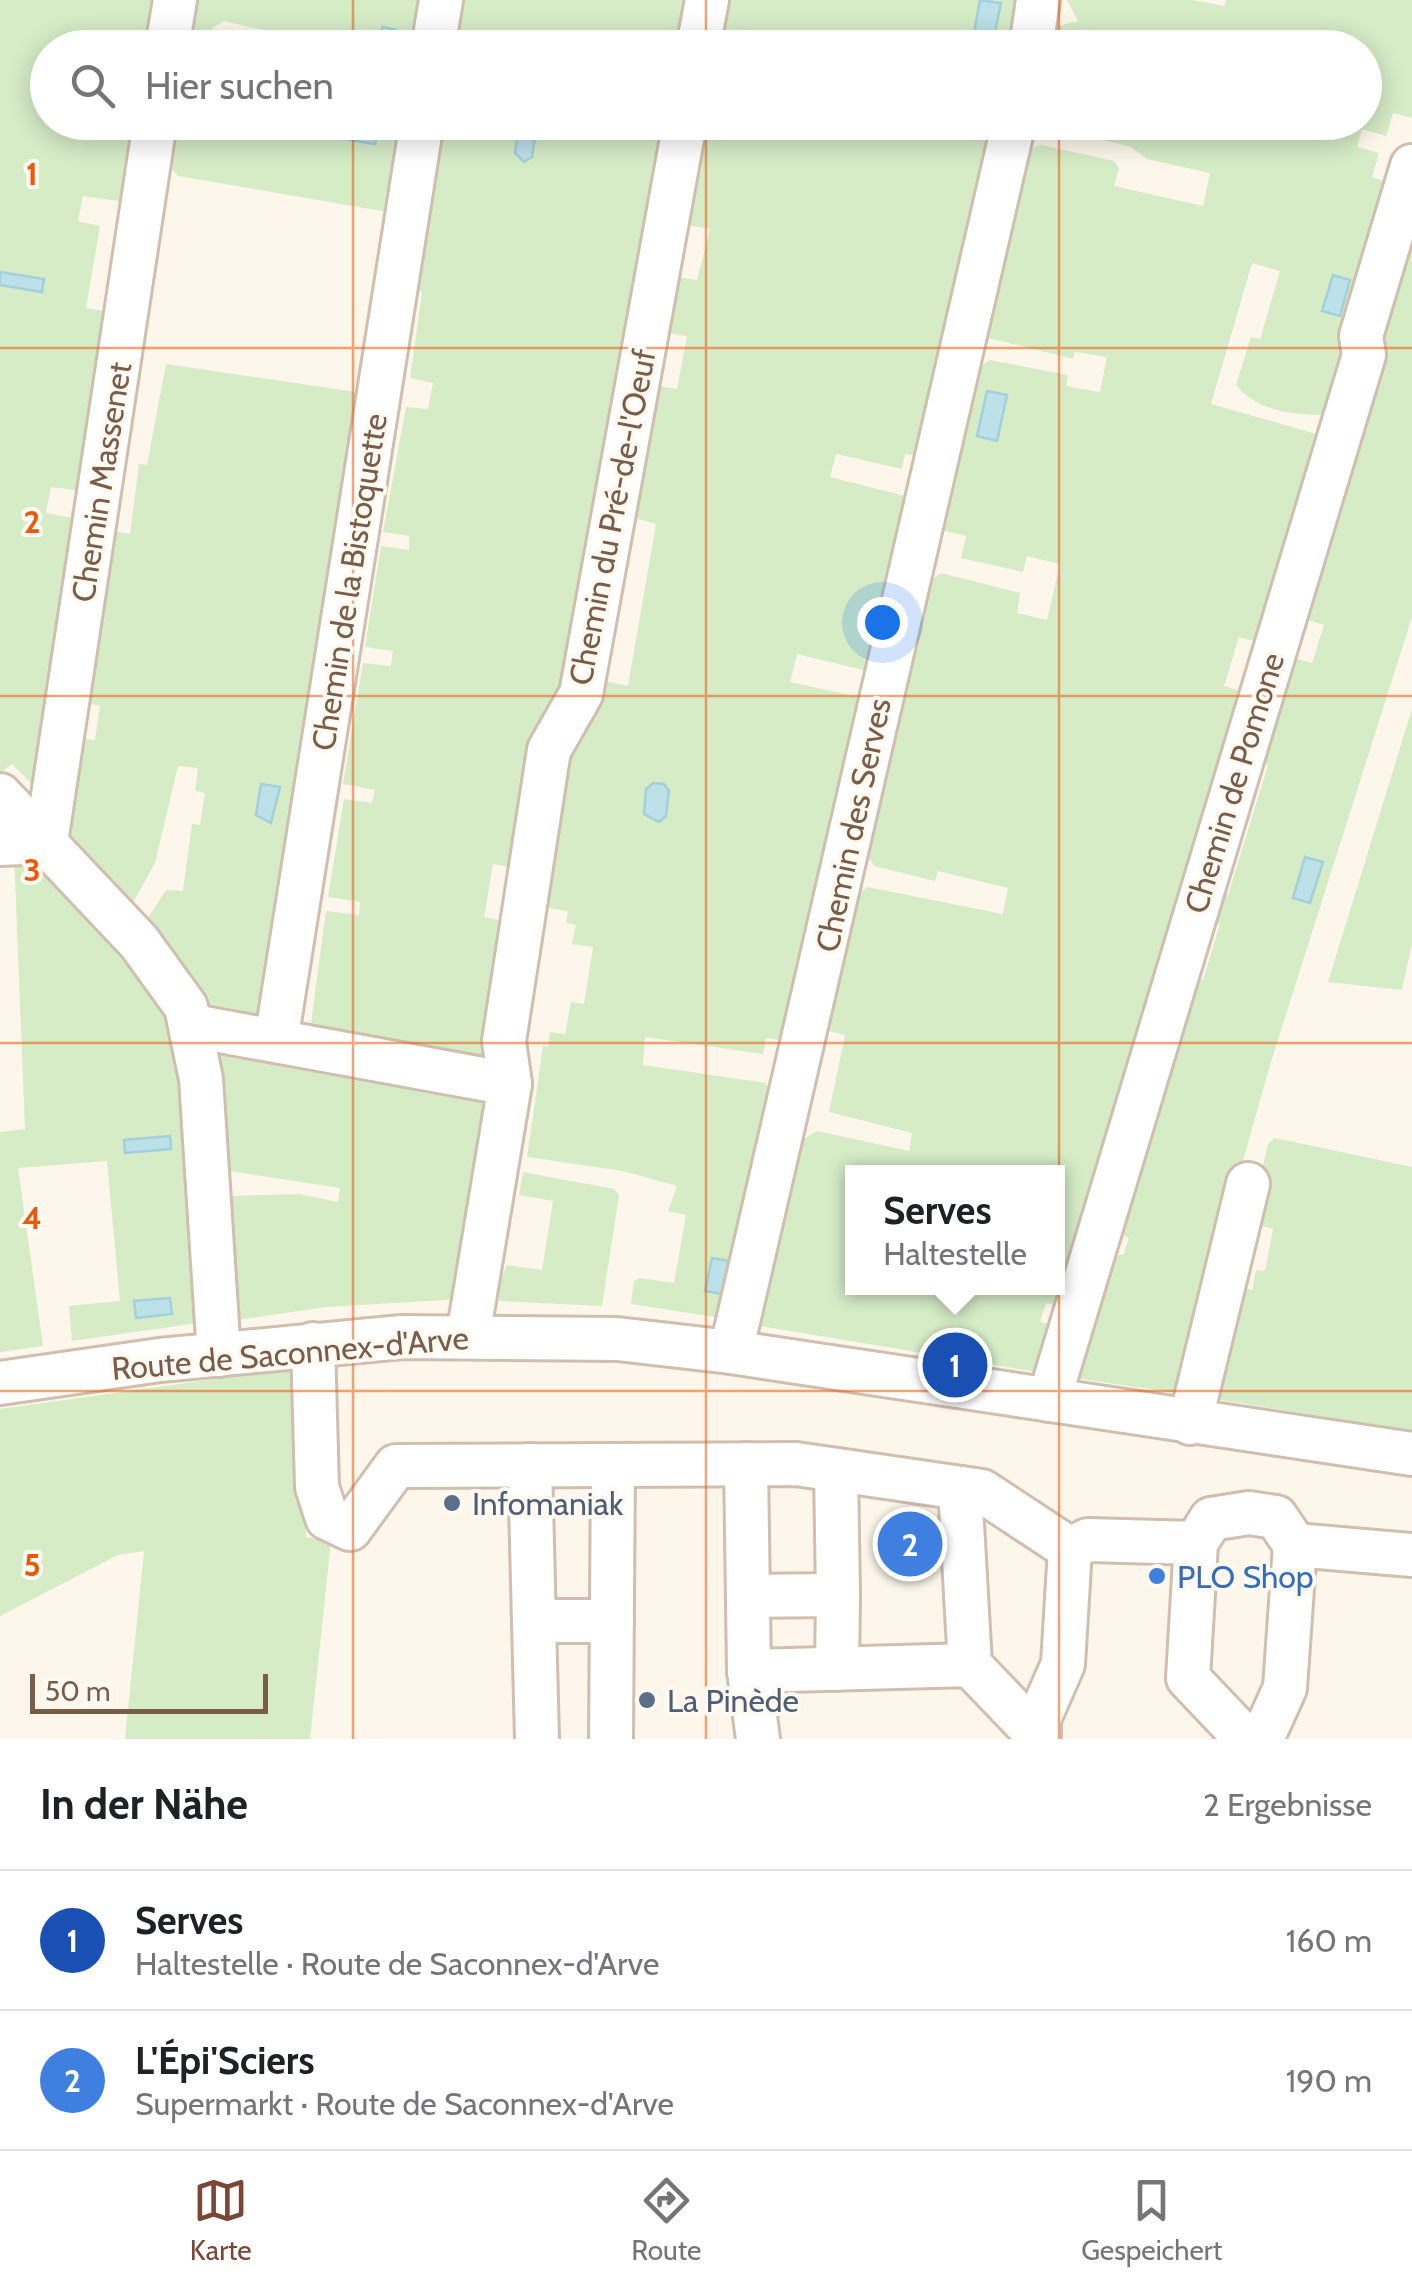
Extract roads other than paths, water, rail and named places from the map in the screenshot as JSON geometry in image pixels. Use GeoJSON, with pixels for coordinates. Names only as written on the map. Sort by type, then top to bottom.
{"type":"FeatureCollection","features":[{"type":"Feature","properties":{"kind":"street"},"geometry":{"type":"LineString","coordinates":[[170,30],[174,0]]}},
{"type":"Feature","properties":{"kind":"street"},"geometry":{"type":"LineString","coordinates":[[437,30],[441,0]]}},
{"type":"Feature","properties":{"kind":"street"},"geometry":{"type":"LineString","coordinates":[[701,30],[707,0]]}},
{"type":"Feature","properties":{"kind":"street"},"geometry":{"type":"LineString","coordinates":[[1034,30],[1038,0]]}},
{"type":"Feature","properties":{"kind":"street","name":"Chemin Massenet"},"geometry":{"type":"LineString","coordinates":[[46,842],[152,140]]}},
{"type":"Feature","properties":{"kind":"street","name":"Chemin de la Bistoquette"},"geometry":{"type":"LineString","coordinates":[[276,1040],[419,140]]}},
{"type":"Feature","properties":{"kind":"street","name":"Chemin du Pré-de-l'Oeuf"},"geometry":{"type":"LineString","coordinates":[[468,1336],[510,1084],[504,1041],[549,750],[581,694],[682,140]]}},
{"type":"Feature","properties":{"kind":"street","name":"Chemin des Serves"},"geometry":{"type":"LineString","coordinates":[[732,1352],[1010,140]]}},
{"type":"Feature","properties":{"kind":"street","name":"Chemin de Pomone"},"geometry":{"type":"LineString","coordinates":[[1048,1400],[1364,355],[1361,336],[1412,166]]}},
{"type":"Feature","properties":{"kind":"street"},"geometry":{"type":"LineString","coordinates":[[0,795],[161,968],[193,1026],[202,1079],[218,1354]]}},
{"type":"Feature","properties":{"kind":"street"},"geometry":{"type":"LineString","coordinates":[[0,844],[46,842]]}},
{"type":"Feature","properties":{"kind":"street"},"geometry":{"type":"LineString","coordinates":[[193,1026],[510,1084]]}},
{"type":"Feature","properties":{"kind":"street"},"geometry":{"type":"LineString","coordinates":[[1190,1423],[1248,1184]]}},
{"type":"Feature","properties":{"kind":"street","name":"Route de Saconnex-d'Arve"},"geometry":{"type":"LineString","coordinates":[[0,1383],[313,1344],[468,1336],[617,1339],[732,1352],[1412,1454]]}},
{"type":"Feature","properties":{"kind":"street"},"geometry":{"type":"LineString","coordinates":[[313,1344],[317,1488],[326,1518],[350,1529],[396,1466],[746,1464],[836,1470],[982,1491],[1070,1549]]}},
{"type":"Feature","properties":{"kind":"street"},"geometry":{"type":"LineString","coordinates":[[746,1464],[749,1671],[758,1739]]}},
{"type":"Feature","properties":{"kind":"street"},"geometry":{"type":"LineString","coordinates":[[530,1465],[538,1739]]}},
{"type":"Feature","properties":{"kind":"street"},"geometry":{"type":"LineString","coordinates":[[611,1739],[613,1465]]}},
{"type":"Feature","properties":{"kind":"street"},"geometry":{"type":"LineString","coordinates":[[836,1470],[837,1669]]}},
{"type":"Feature","properties":{"kind":"street"},"geometry":{"type":"LineString","coordinates":[[960,1488],[970,1666],[1039,1738]]}},
{"type":"Feature","properties":{"kind":"street"},"geometry":{"type":"LineString","coordinates":[[1246,1739],[1188,1678],[1196,1543],[1212,1519],[1249,1513],[1276,1517],[1295,1545],[1285,1688],[1262,1739]]}},
{"type":"Feature","properties":{"kind":"street"},"geometry":{"type":"LineString","coordinates":[[1070,1549],[1088,1540],[1196,1543]]}},
{"type":"Feature","properties":{"kind":"street"},"geometry":{"type":"LineString","coordinates":[[1295,1545],[1412,1555]]}},
{"type":"Feature","properties":{"kind":"street"},"geometry":{"type":"LineString","coordinates":[[1039,1738],[1039,1719],[1063,1664],[1070,1549]]}},
{"type":"Feature","properties":{"kind":"street"},"geometry":{"type":"LineString","coordinates":[[748,1596],[838,1595]]}},
{"type":"Feature","properties":{"kind":"street"},"geometry":{"type":"LineString","coordinates":[[534,1621],[612,1621]]}},
{"type":"Feature","properties":{"kind":"street"},"geometry":{"type":"LineString","coordinates":[[749,1671],[970,1666]]}},
{"type":"Feature","properties":{"kind":"water"},"geometry":{"type":"Polygon","coordinates":[[[980,0],[1001,3],[995,30],[974,30],[980,0]]]}},
{"type":"Feature","properties":{"kind":"water"},"geometry":{"type":"Polygon","coordinates":[[[517,140],[534,140],[532,157],[524,162],[515,153],[517,140]]]}},
{"type":"Feature","properties":{"kind":"water"},"geometry":{"type":"Polygon","coordinates":[[[0,272],[44,279],[42,292],[0,285],[0,272]]]}},
{"type":"Feature","properties":{"kind":"water"},"geometry":{"type":"Polygon","coordinates":[[[1333,275],[1350,280],[1340,316],[1322,311],[1333,275]]]}},
{"type":"Feature","properties":{"kind":"water"},"geometry":{"type":"Polygon","coordinates":[[[987,391],[1007,395],[997,441],[977,436],[987,391]]]}},
{"type":"Feature","properties":{"kind":"water"},"geometry":{"type":"Polygon","coordinates":[[[653,783],[664,784],[669,791],[666,816],[659,822],[644,814],[646,789],[653,783]]]}},
{"type":"Feature","properties":{"kind":"water"},"geometry":{"type":"Polygon","coordinates":[[[261,784],[280,787],[271,823],[256,815],[261,784]]]}},
{"type":"Feature","properties":{"kind":"water"},"geometry":{"type":"Polygon","coordinates":[[[1305,857],[1323,862],[1310,903],[1293,898],[1305,857]]]}},
{"type":"Feature","properties":{"kind":"water"},"geometry":{"type":"Polygon","coordinates":[[[170,1136],[171,1149],[125,1153],[124,1140],[170,1136]]]}},
{"type":"Feature","properties":{"kind":"water"},"geometry":{"type":"Polygon","coordinates":[[[712,1258],[729,1261],[723,1294],[705,1291],[712,1258]]]}},
{"type":"Feature","properties":{"kind":"water"},"geometry":{"type":"Polygon","coordinates":[[[170,1298],[172,1314],[136,1318],[134,1301],[170,1298]]]}},
{"type":"Feature","properties":{"kind":"place","name":"Serves"},"geometry":{"type":"Point","coordinates":[955,1365]}},
{"type":"Feature","properties":{"kind":"place","name":"Infomaniak"},"geometry":{"type":"Point","coordinates":[452,1503]}},
{"type":"Feature","properties":{"kind":"place","name":"L'Épi'Sciers"},"geometry":{"type":"Point","coordinates":[910,1544]}},
{"type":"Feature","properties":{"kind":"place","name":"PLO Shop"},"geometry":{"type":"Point","coordinates":[1157,1576]}},
{"type":"Feature","properties":{"kind":"place","name":"La Pinède"},"geometry":{"type":"Point","coordinates":[647,1700]}}]}
